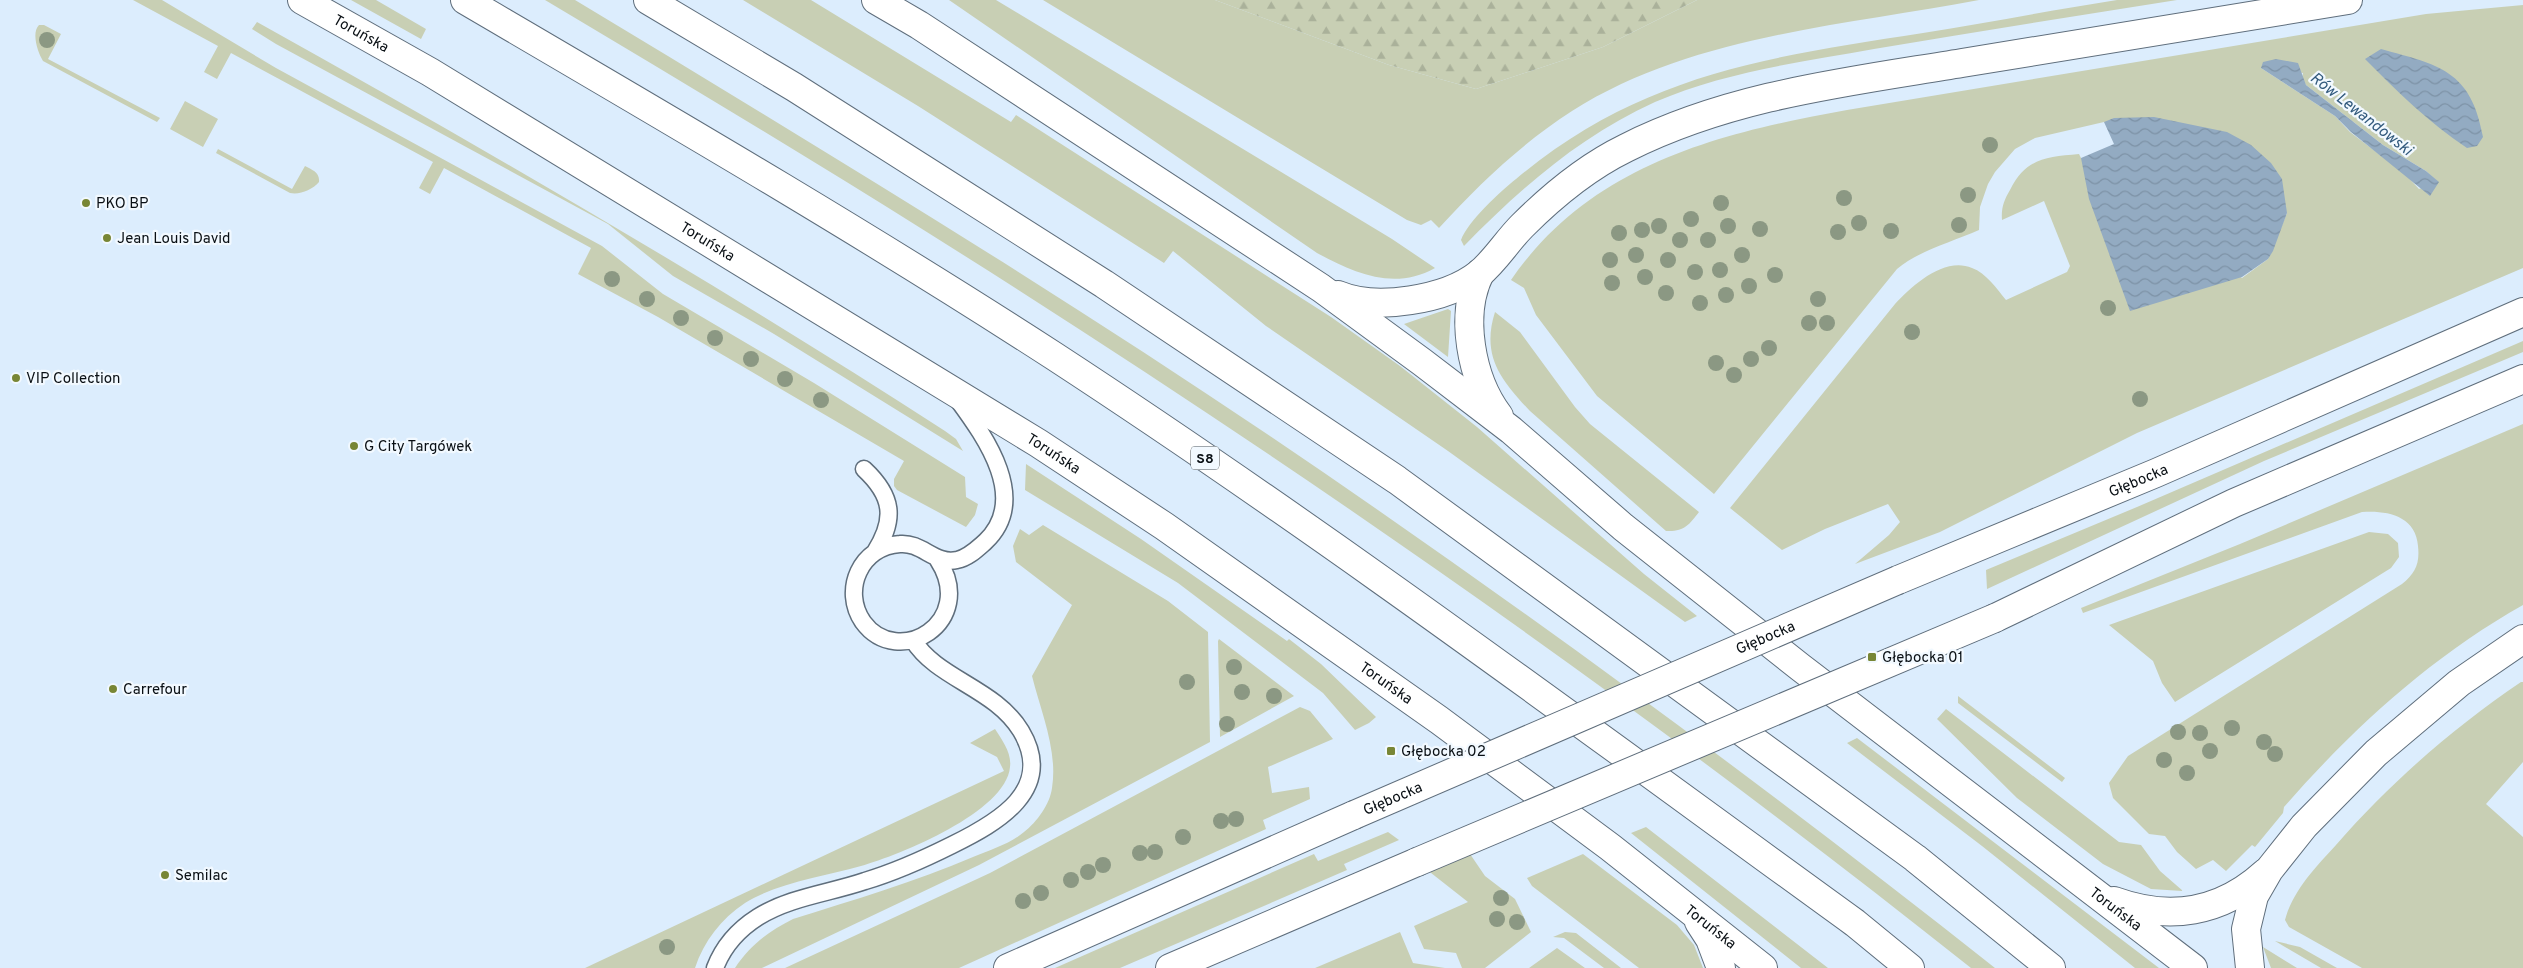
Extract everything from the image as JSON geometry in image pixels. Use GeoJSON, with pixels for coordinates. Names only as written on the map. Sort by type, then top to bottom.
{"type":"FeatureCollection","features":[{"type":"Feature","properties":{"kind":"main road","name":"Toruńska"},"geometry":{"type":"LineString","coordinates":[[302,0],[430,72],[1054,453],[1280,607],[1439,720],[1690,908],[1763,968]]}},
{"type":"Feature","properties":{"kind":"main road","name":"S8"},"geometry":{"type":"LineString","coordinates":[[465,0],[743,163],[1053,356],[1348,554],[1855,923],[1910,968]]}},
{"type":"Feature","properties":{"kind":"main road"},"geometry":{"type":"LineString","coordinates":[[648,0],[794,87],[1104,284],[1397,480],[1915,858],[2051,968]]}},
{"type":"Feature","properties":{"kind":"main road","name":"Toruńska"},"geometry":{"type":"LineString","coordinates":[[876,0],[920,25],[1321,288],[1511,430],[1623,527],[1800,667],[2193,968]]}},
{"type":"Feature","properties":{"kind":"main road"},"geometry":{"type":"LineString","coordinates":[[1511,430],[1490,404],[1476,368],[1471,336],[1471,319],[1474,291],[1480,273],[1521,227],[1570,183],[1623,149],[1676,124],[1705,114],[1821,86],[2348,0]]}},
{"type":"Feature","properties":{"kind":"main road"},"geometry":{"type":"LineString","coordinates":[[1321,288],[1356,301],[1401,302],[1430,296],[1480,273]]}},
{"type":"Feature","properties":{"kind":"main road","name":"Głębocka"},"geometry":{"type":"LineString","coordinates":[[1008,968],[1354,814],[1898,580],[2156,472],[2523,312]]}},
{"type":"Feature","properties":{"kind":"main road"},"geometry":{"type":"LineString","coordinates":[[1170,968],[1995,618],[2234,503],[2523,379]]}},
{"type":"Feature","properties":{"kind":"main road"},"geometry":{"type":"LineString","coordinates":[[2250,968],[2246,929],[2254,896],[2269,870],[2304,826],[2376,752],[2460,683],[2523,639]]}},
{"type":"Feature","properties":{"kind":"main road"},"geometry":{"type":"LineString","coordinates":[[2086,887],[2115,901],[2146,911],[2179,912],[2197,910],[2225,900],[2246,888],[2269,870]]}},
{"type":"Feature","properties":{"kind":"main road"},"geometry":{"type":"LineString","coordinates":[[1690,908],[1710,939],[1721,968]]}},
{"type":"Feature","properties":{"kind":"lane"},"geometry":{"type":"LineString","coordinates":[[938,560],[957,560],[978,548],[994,530],[1004,505],[1004,483],[988,446],[968,414],[946,387]]}},
{"type":"Feature","properties":{"kind":"lane"},"geometry":{"type":"LineString","coordinates":[[864,469],[879,485],[889,508],[888,527],[875,552]]}},
{"type":"Feature","properties":{"kind":"lane"},"geometry":{"type":"LineString","coordinates":[[901,544],[915,545],[938,560],[946,572],[950,585],[950,600],[946,614],[938,625],[926,634],[913,640],[900,641],[886,638],[874,632],[864,623],[857,612],[854,585],[865,561],[875,552],[888,546],[901,544]]}},
{"type":"Feature","properties":{"kind":"lane"},"geometry":{"type":"LineString","coordinates":[[715,968],[734,938],[758,917],[790,903],[865,881],[914,863],[965,839],[1005,816],[1025,791],[1032,761],[1021,731],[1000,708],[976,688],[926,657],[913,640]]}},
{"type":"Feature","properties":{"kind":"green space"},"geometry":{"type":"Polygon","coordinates":[[[133,0],[162,0],[276,68],[602,246],[663,294],[814,383],[965,477],[966,497],[978,504],[975,515],[966,527],[897,490],[894,486],[894,479],[904,461],[658,317],[578,274],[591,248],[444,168],[430,194],[419,188],[433,162],[231,53],[217,79],[204,72],[218,46],[133,0]]]}},
{"type":"Feature","properties":{"kind":"green space"},"geometry":{"type":"Polygon","coordinates":[[[351,0],[376,0],[426,29],[421,39],[351,0]]]}},
{"type":"Feature","properties":{"kind":"green space"},"geometry":{"type":"Polygon","coordinates":[[[545,0],[575,0],[1012,268],[1185,379],[1363,499],[1637,695],[1728,762],[1995,968],[1971,968],[1846,870],[1591,679],[1330,496],[1198,407],[882,204],[545,0]]]}},
{"type":"Feature","properties":{"kind":"green space"},"geometry":{"type":"Polygon","coordinates":[[[743,0],[811,0],[1011,122],[1016,115],[1331,317],[1400,366],[1477,427],[1644,574],[1697,616],[1685,622],[1448,451],[1266,326],[1173,251],[1164,263],[918,106],[743,0]]]}},
{"type":"Feature","properties":{"kind":"green space"},"geometry":{"type":"Polygon","coordinates":[[[949,0],[996,0],[1392,239],[1435,268],[1420,275],[1389,279],[1360,273],[1317,253],[949,0]]]}},
{"type":"Feature","properties":{"kind":"green space"},"geometry":{"type":"Polygon","coordinates":[[[1043,0],[1215,0],[1389,65],[1476,89],[1603,47],[1697,0],[1979,0],[1822,27],[1718,49],[1667,65],[1618,85],[1572,111],[1535,137],[1485,180],[1439,228],[1431,220],[1421,225],[1407,220],[1043,0]]]}},
{"type":"Feature","properties":{"kind":"green space"},"geometry":{"type":"Polygon","coordinates":[[[1215,0],[1697,0],[1603,47],[1476,89],[1389,65],[1215,0]]]}},
{"type":"Feature","properties":{"kind":"green space"},"geometry":{"type":"Polygon","coordinates":[[[2117,0],[2177,0],[1950,36],[1763,69],[1735,75],[1681,92],[1655,102],[1628,116],[1577,147],[1507,204],[1464,246],[1461,240],[1470,224],[1493,199],[1516,179],[1563,144],[1611,115],[1659,93],[1708,76],[1759,62],[1812,51],[2117,0]]]}},
{"type":"Feature","properties":{"kind":"green space"},"geometry":{"type":"Polygon","coordinates":[[[2523,5],[2523,268],[2137,433],[1940,532],[1855,564],[1889,535],[1900,522],[1888,504],[1825,529],[1782,550],[1730,508],[1895,304],[1919,282],[1940,269],[1961,265],[1977,270],[1991,282],[2006,300],[2067,272],[2070,266],[2044,201],[2002,220],[2003,208],[2008,194],[2016,179],[2030,165],[2047,158],[2079,154],[2081,158],[2242,278],[2268,259],[2287,213],[2104,122],[2035,138],[2015,149],[1995,172],[1988,184],[1980,207],[1979,230],[1926,251],[1897,269],[1714,494],[1597,396],[1536,315],[1524,288],[1511,280],[1543,241],[1579,208],[1618,182],[1660,160],[1751,130],[1847,110],[2426,14],[2523,5]],[[2261,68],[2335,116],[2350,132],[2405,174],[2419,189],[2438,182],[2426,171],[2383,145],[2306,85],[2302,78],[2303,73],[2261,68]]]}},
{"type":"Feature","properties":{"kind":"green space"},"geometry":{"type":"Polygon","coordinates":[[[257,22],[518,170],[776,324],[945,431],[956,439],[963,451],[774,334],[673,276],[608,224],[276,44],[252,29],[257,22]]]}},
{"type":"Feature","properties":{"kind":"green space"},"geometry":{"type":"Polygon","coordinates":[[[39,25],[44,25],[61,34],[48,59],[160,118],[157,122],[43,61],[35,38],[39,25]]]}},
{"type":"Feature","properties":{"kind":"green space"},"geometry":{"type":"Polygon","coordinates":[[[185,101],[218,119],[203,147],[170,129],[185,101]]]}},
{"type":"Feature","properties":{"kind":"green space"},"geometry":{"type":"Polygon","coordinates":[[[218,149],[292,189],[305,166],[317,174],[319,182],[306,191],[290,193],[216,153],[218,149]]]}},
{"type":"Feature","properties":{"kind":"green space"},"geometry":{"type":"Polygon","coordinates":[[[1448,309],[1451,311],[1448,357],[1404,324],[1448,309]]]}},
{"type":"Feature","properties":{"kind":"green space"},"geometry":{"type":"Polygon","coordinates":[[[1495,312],[1520,332],[1575,407],[1590,424],[1699,512],[1686,527],[1666,531],[1530,411],[1510,389],[1502,378],[1492,354],[1490,342],[1491,328],[1495,312]]]}},
{"type":"Feature","properties":{"kind":"green space"},"geometry":{"type":"Polygon","coordinates":[[[2523,341],[2523,352],[2264,461],[1987,589],[1986,570],[2523,341]]]}},
{"type":"Feature","properties":{"kind":"green space"},"geometry":{"type":"Polygon","coordinates":[[[2523,424],[2523,605],[2457,647],[2395,696],[2310,778],[2284,807],[2283,813],[2255,847],[2252,845],[2226,871],[2213,860],[2196,869],[2177,852],[2165,836],[2149,834],[2113,798],[2109,783],[2128,756],[2402,584],[2416,568],[2418,546],[2412,528],[2399,517],[2381,512],[2362,512],[2083,613],[2081,608],[2240,544],[2523,424]]]}},
{"type":"Feature","properties":{"kind":"green space"},"geometry":{"type":"Polygon","coordinates":[[[1026,464],[1141,539],[1287,641],[1289,639],[1321,664],[1376,717],[1355,730],[1323,693],[1178,583],[1025,490],[1026,464]]]}},
{"type":"Feature","properties":{"kind":"green space"},"geometry":{"type":"Polygon","coordinates":[[[1043,525],[1168,601],[1208,632],[1210,742],[979,865],[762,968],[735,968],[747,952],[761,939],[793,919],[906,883],[1000,846],[1024,832],[1042,812],[1051,794],[1053,760],[1048,732],[1032,676],[1072,605],[1016,562],[1013,546],[1020,529],[1029,535],[1043,525]]]}},
{"type":"Feature","properties":{"kind":"green space"},"geometry":{"type":"Polygon","coordinates":[[[2369,532],[2388,534],[2398,543],[2399,557],[2391,568],[2175,702],[2162,683],[2153,661],[2109,625],[2369,532]]]}},
{"type":"Feature","properties":{"kind":"green space"},"geometry":{"type":"Polygon","coordinates":[[[1219,639],[1294,696],[1220,737],[1218,641],[1219,639]]]}},
{"type":"Feature","properties":{"kind":"green space"},"geometry":{"type":"Polygon","coordinates":[[[2523,682],[2523,762],[2486,804],[2523,837],[2523,968],[2362,968],[2289,927],[2285,920],[2299,889],[2313,870],[2357,822],[2423,758],[2471,718],[2523,682]]]}},
{"type":"Feature","properties":{"kind":"green space"},"geometry":{"type":"Polygon","coordinates":[[[1958,696],[2065,778],[2062,782],[1958,703],[1958,696]]]}},
{"type":"Feature","properties":{"kind":"green space"},"geometry":{"type":"Polygon","coordinates":[[[1300,707],[1310,711],[1333,739],[1268,767],[1272,793],[1309,787],[1310,799],[1263,820],[1266,829],[959,968],[785,968],[990,873],[1300,707]]]}},
{"type":"Feature","properties":{"kind":"green space"},"geometry":{"type":"Polygon","coordinates":[[[1946,709],[2119,842],[2141,845],[2160,871],[2183,891],[2151,889],[2103,864],[2017,798],[1937,719],[1946,709]]]}},
{"type":"Feature","properties":{"kind":"green space"},"geometry":{"type":"Polygon","coordinates":[[[995,729],[1006,747],[1010,762],[1004,784],[991,800],[949,829],[924,842],[878,860],[787,885],[745,903],[728,916],[714,931],[703,949],[695,968],[585,968],[1004,771],[997,757],[970,743],[995,729]]]}},
{"type":"Feature","properties":{"kind":"green space"},"geometry":{"type":"Polygon","coordinates":[[[1857,738],[2159,968],[2135,968],[1982,846],[1847,743],[1857,738]]]}},
{"type":"Feature","properties":{"kind":"green space"},"geometry":{"type":"Polygon","coordinates":[[[1646,827],[1828,968],[1801,968],[1631,833],[1646,827]]]}},
{"type":"Feature","properties":{"kind":"green space"},"geometry":{"type":"Polygon","coordinates":[[[1388,832],[1399,840],[1344,864],[1347,870],[1120,968],[1055,968],[1314,854],[1318,861],[1388,832]]]}},
{"type":"Feature","properties":{"kind":"green space"},"geometry":{"type":"Polygon","coordinates":[[[1468,851],[1485,876],[1515,899],[1531,932],[1485,968],[1462,968],[1456,953],[1424,949],[1414,926],[1468,902],[1412,858],[1468,851]]]}},
{"type":"Feature","properties":{"kind":"green space"},"geometry":{"type":"Polygon","coordinates":[[[1583,854],[1677,925],[1694,945],[1703,968],[1639,968],[1532,886],[1527,878],[1583,854]]]}},
{"type":"Feature","properties":{"kind":"green space"},"geometry":{"type":"Polygon","coordinates":[[[1400,932],[1413,963],[1445,968],[1315,968],[1400,932]]]}},
{"type":"Feature","properties":{"kind":"green space"},"geometry":{"type":"Polygon","coordinates":[[[1565,932],[1576,933],[1621,968],[1604,968],[1564,938],[1553,937],[1565,932]]]}},
{"type":"Feature","properties":{"kind":"green space"},"geometry":{"type":"Polygon","coordinates":[[[2275,941],[2300,947],[2337,968],[2321,968],[2275,941]]]}},
{"type":"Feature","properties":{"kind":"green space"},"geometry":{"type":"Polygon","coordinates":[[[2263,947],[2297,968],[2271,968],[2263,947]]]}},
{"type":"Feature","properties":{"kind":"green space"},"geometry":{"type":"Polygon","coordinates":[[[1557,948],[1585,968],[1529,968],[1557,948]]]}},
{"type":"Feature","properties":{"kind":"water"},"geometry":{"type":"Polygon","coordinates":[[[2381,49],[2436,66],[2461,84],[2470,97],[2478,115],[2483,137],[2477,146],[2467,148],[2440,128],[2401,95],[2365,59],[2381,49]]]}},
{"type":"Feature","properties":{"kind":"water"},"geometry":{"type":"Polygon","coordinates":[[[2276,59],[2298,63],[2306,85],[2383,145],[2426,171],[2439,182],[2430,196],[2351,132],[2335,116],[2261,68],[2263,62],[2276,59]]]}},
{"type":"Feature","properties":{"kind":"water"},"geometry":{"type":"Polygon","coordinates":[[[2154,117],[2227,132],[2251,145],[2271,163],[2282,179],[2287,213],[2273,251],[2268,259],[2242,277],[2130,311],[2089,199],[2081,158],[2114,144],[2104,122],[2114,118],[2154,117]]]}},
{"type":"Feature","properties":{"kind":"place","name":"PKO BP"},"geometry":{"type":"Point","coordinates":[86,203]}},
{"type":"Feature","properties":{"kind":"place","name":"Jean Louis David"},"geometry":{"type":"Point","coordinates":[107,238]}},
{"type":"Feature","properties":{"kind":"place","name":"VIP Collection"},"geometry":{"type":"Point","coordinates":[16,378]}},
{"type":"Feature","properties":{"kind":"place","name":"G City Targówek"},"geometry":{"type":"Point","coordinates":[354,446]}},
{"type":"Feature","properties":{"kind":"place","name":"Głębocka 01"},"geometry":{"type":"Point","coordinates":[1872,657]}},
{"type":"Feature","properties":{"kind":"place","name":"Carrefour"},"geometry":{"type":"Point","coordinates":[113,689]}},
{"type":"Feature","properties":{"kind":"place","name":"Głębocka 02"},"geometry":{"type":"Point","coordinates":[1391,751]}},
{"type":"Feature","properties":{"kind":"place","name":"Semilac"},"geometry":{"type":"Point","coordinates":[165,875]}},
{"type":"Feature","properties":{"kind":"water label","name":"Rów Lewandowski"},"geometry":{"type":"Point","coordinates":[2362,113]}}]}
